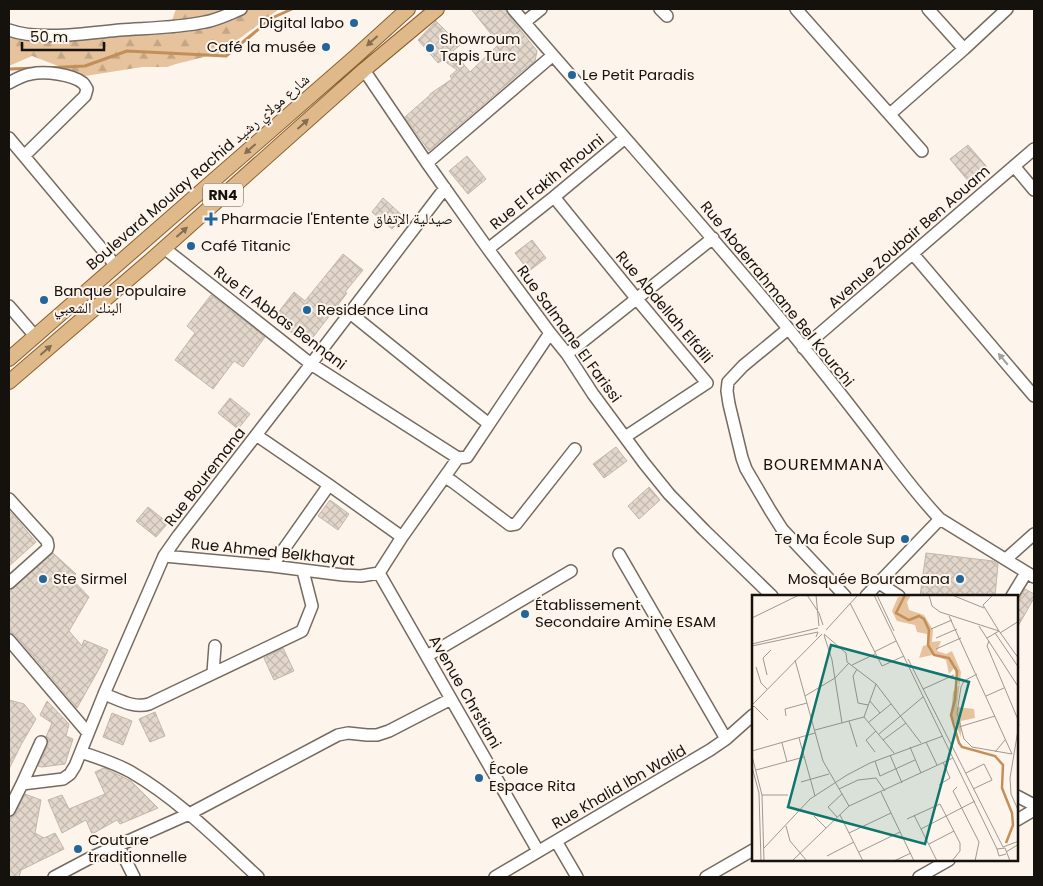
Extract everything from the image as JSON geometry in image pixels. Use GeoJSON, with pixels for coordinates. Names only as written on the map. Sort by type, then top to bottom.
{"type":"FeatureCollection","features":[{"type":"Feature","properties":{"kind":"main road","name":"Boulevard Moulay Rachid شارع مولاي رشيد"},"geometry":{"type":"LineString","coordinates":[[9,359],[408,9]]}},
{"type":"Feature","properties":{"kind":"main road","name":"RN4"},"geometry":{"type":"LineString","coordinates":[[9,382],[164,248],[364,70],[437,9]]}},
{"type":"Feature","properties":{"kind":"street"},"geometry":{"type":"LineString","coordinates":[[9,30],[43,36],[179,26],[206,22],[241,9]]}},
{"type":"Feature","properties":{"kind":"street","name":"Rue Abderrahmane Bel Kourchi"},"geometry":{"type":"LineString","coordinates":[[513,9],[552,56],[713,238],[804,348],[913,490],[940,519],[1030,575]]}},
{"type":"Feature","properties":{"kind":"street"},"geometry":{"type":"LineString","coordinates":[[525,22],[541,9]]}},
{"type":"Feature","properties":{"kind":"street"},"geometry":{"type":"LineString","coordinates":[[796,9],[922,151]]}},
{"type":"Feature","properties":{"kind":"street"},"geometry":{"type":"LineString","coordinates":[[928,9],[964,49]]}},
{"type":"Feature","properties":{"kind":"street"},"geometry":{"type":"LineString","coordinates":[[890,114],[1007,9]]}},
{"type":"Feature","properties":{"kind":"street"},"geometry":{"type":"LineString","coordinates":[[427,163],[552,56]]}},
{"type":"Feature","properties":{"kind":"street","name":"Rue Salmane El Farissi"},"geometry":{"type":"LineString","coordinates":[[364,70],[488,249],[567,354],[593,394],[669,494],[771,595]]}},
{"type":"Feature","properties":{"kind":"street"},"geometry":{"type":"LineString","coordinates":[[9,83],[16,78],[46,72],[74,78],[84,84],[87,89],[85,96],[24,156]]}},
{"type":"Feature","properties":{"kind":"street"},"geometry":{"type":"LineString","coordinates":[[9,138],[116,266]]}},
{"type":"Feature","properties":{"kind":"street","name":"Rue El Fakih Rhouni"},"geometry":{"type":"LineString","coordinates":[[488,249],[625,138]]}},
{"type":"Feature","properties":{"kind":"street","name":"Avenue Zoubair Ben Aouam"},"geometry":{"type":"LineString","coordinates":[[804,348],[1034,149]]}},
{"type":"Feature","properties":{"kind":"street"},"geometry":{"type":"LineString","coordinates":[[1014,166],[1034,190]]}},
{"type":"Feature","properties":{"kind":"street","name":"Rue Bouremana"},"geometry":{"type":"LineString","coordinates":[[22,784],[63,779],[70,774],[164,556],[445,188]]}},
{"type":"Feature","properties":{"kind":"street","name":"Rue Abdellah Elfdili"},"geometry":{"type":"LineString","coordinates":[[554,197],[707,383],[625,437]]}},
{"type":"Feature","properties":{"kind":"street"},"geometry":{"type":"LineString","coordinates":[[567,354],[713,238]]}},
{"type":"Feature","properties":{"kind":"street","name":"Rue El Abbas Bennani"},"geometry":{"type":"LineString","coordinates":[[164,248],[311,364],[458,458]]}},
{"type":"Feature","properties":{"kind":"street"},"geometry":{"type":"LineString","coordinates":[[914,254],[1034,396]]}},
{"type":"Feature","properties":{"kind":"street"},"geometry":{"type":"LineString","coordinates":[[9,306],[35,336]]}},
{"type":"Feature","properties":{"kind":"street"},"geometry":{"type":"LineString","coordinates":[[350,313],[490,424]]}},
{"type":"Feature","properties":{"kind":"street"},"geometry":{"type":"LineString","coordinates":[[788,329],[743,366],[728,382],[728,398],[746,469],[754,484],[782,529],[844,595]]}},
{"type":"Feature","properties":{"kind":"street"},"geometry":{"type":"LineString","coordinates":[[379,573],[458,458],[466,457],[490,424],[550,333]]}},
{"type":"Feature","properties":{"kind":"street"},"geometry":{"type":"LineString","coordinates":[[707,383],[728,382]]}},
{"type":"Feature","properties":{"kind":"street"},"geometry":{"type":"LineString","coordinates":[[256,435],[402,537]]}},
{"type":"Feature","properties":{"kind":"street"},"geometry":{"type":"LineString","coordinates":[[444,477],[510,525],[513,525],[516,524],[575,450]]}},
{"type":"Feature","properties":{"kind":"street"},"geometry":{"type":"LineString","coordinates":[[272,566],[329,485]]}},
{"type":"Feature","properties":{"kind":"street"},"geometry":{"type":"LineString","coordinates":[[9,499],[48,546],[9,583]]}},
{"type":"Feature","properties":{"kind":"street"},"geometry":{"type":"LineString","coordinates":[[867,595],[940,519]]}},
{"type":"Feature","properties":{"kind":"street"},"geometry":{"type":"LineString","coordinates":[[1006,560],[1034,534]]}},
{"type":"Feature","properties":{"kind":"street"},"geometry":{"type":"LineString","coordinates":[[619,554],[726,739]]}},
{"type":"Feature","properties":{"kind":"street","name":"Rue Ahmed Belkhayat"},"geometry":{"type":"LineString","coordinates":[[164,556],[361,576],[379,573]]}},
{"type":"Feature","properties":{"kind":"street"},"geometry":{"type":"LineString","coordinates":[[427,656],[571,570]]}},
{"type":"Feature","properties":{"kind":"street"},"geometry":{"type":"LineString","coordinates":[[104,694],[135,705],[149,704],[302,631],[312,606],[303,571]]}},
{"type":"Feature","properties":{"kind":"street","name":"Avenue Chrstiani"},"geometry":{"type":"LineString","coordinates":[[379,573],[538,851]]}},
{"type":"Feature","properties":{"kind":"street"},"geometry":{"type":"LineString","coordinates":[[1013,595],[1030,575]]}},
{"type":"Feature","properties":{"kind":"street"},"geometry":{"type":"LineString","coordinates":[[879,583],[897,595]]}},
{"type":"Feature","properties":{"kind":"street"},"geometry":{"type":"LineString","coordinates":[[9,640],[88,733]]}},
{"type":"Feature","properties":{"kind":"street"},"geometry":{"type":"LineString","coordinates":[[213,673],[215,646]]}},
{"type":"Feature","properties":{"kind":"street"},"geometry":{"type":"LineString","coordinates":[[54,877],[90,858],[189,814],[338,736],[348,732],[377,735],[389,731],[451,699]]}},
{"type":"Feature","properties":{"kind":"street","name":"Rue Khalid Ibn Walid"},"geometry":{"type":"LineString","coordinates":[[495,877],[710,750],[726,739],[752,716]]}},
{"type":"Feature","properties":{"kind":"street"},"geometry":{"type":"LineString","coordinates":[[9,810],[41,742]]}},
{"type":"Feature","properties":{"kind":"street"},"geometry":{"type":"LineString","coordinates":[[81,752],[115,764],[152,786],[189,814],[258,877]]}},
{"type":"Feature","properties":{"kind":"street"},"geometry":{"type":"LineString","coordinates":[[1018,797],[1034,805]]}},
{"type":"Feature","properties":{"kind":"street"},"geometry":{"type":"LineString","coordinates":[[1018,819],[1034,810]]}},
{"type":"Feature","properties":{"kind":"street"},"geometry":{"type":"LineString","coordinates":[[556,841],[577,877]]}},
{"type":"Feature","properties":{"kind":"street"},"geometry":{"type":"LineString","coordinates":[[118,845],[134,877]]}},
{"type":"Feature","properties":{"kind":"street"},"geometry":{"type":"LineString","coordinates":[[706,877],[718,874],[752,851]]}},
{"type":"Feature","properties":{"kind":"street"},"geometry":{"type":"LineString","coordinates":[[919,877],[947,861]]}},
{"type":"Feature","properties":{"kind":"green space"},"geometry":{"type":"Polygon","coordinates":[[[176,9],[279,9],[220,53],[167,67],[142,67],[85,76],[32,56],[9,66],[9,38],[11,37],[57,42],[168,31],[176,9]]]}},
{"type":"Feature","properties":{"kind":"building"},"geometry":{"type":"Polygon","coordinates":[[[471,9],[505,9],[537,51],[535,61],[429,151],[405,117],[430,94],[452,79],[450,76],[457,70],[443,60],[438,63],[418,40],[436,21],[460,45],[453,51],[470,72],[499,44],[471,9]]]}},
{"type":"Feature","properties":{"kind":"building"},"geometry":{"type":"Polygon","coordinates":[[[968,145],[987,167],[969,182],[950,159],[968,145]]]}},
{"type":"Feature","properties":{"kind":"building"},"geometry":{"type":"Polygon","coordinates":[[[467,156],[486,179],[468,194],[449,171],[467,156]]]}},
{"type":"Feature","properties":{"kind":"building"},"geometry":{"type":"Polygon","coordinates":[[[383,198],[403,216],[392,229],[372,212],[383,198]]]}},
{"type":"Feature","properties":{"kind":"building"},"geometry":{"type":"Polygon","coordinates":[[[532,240],[546,258],[529,271],[515,253],[532,240]]]}},
{"type":"Feature","properties":{"kind":"building","name":"Residence Lina"},"geometry":{"type":"Polygon","coordinates":[[[343,254],[363,270],[307,345],[274,318],[294,292],[305,301],[343,254]]]}},
{"type":"Feature","properties":{"kind":"building"},"geometry":{"type":"Polygon","coordinates":[[[211,295],[265,337],[243,367],[234,361],[213,389],[175,360],[195,333],[187,326],[211,295]]]}},
{"type":"Feature","properties":{"kind":"building"},"geometry":{"type":"Polygon","coordinates":[[[230,398],[250,414],[238,429],[218,413],[230,398]]]}},
{"type":"Feature","properties":{"kind":"building"},"geometry":{"type":"Polygon","coordinates":[[[616,447],[627,461],[604,478],[593,464],[616,447]]]}},
{"type":"Feature","properties":{"kind":"building"},"geometry":{"type":"Polygon","coordinates":[[[649,487],[660,500],[639,519],[628,506],[649,487]]]}},
{"type":"Feature","properties":{"kind":"building"},"geometry":{"type":"Polygon","coordinates":[[[330,500],[349,514],[338,530],[318,516],[330,500]]]}},
{"type":"Feature","properties":{"kind":"building"},"geometry":{"type":"Polygon","coordinates":[[[148,507],[168,523],[156,537],[136,521],[148,507]]]}},
{"type":"Feature","properties":{"kind":"building"},"geometry":{"type":"Polygon","coordinates":[[[9,511],[36,542],[9,566],[9,511]]]}},
{"type":"Feature","properties":{"kind":"building"},"geometry":{"type":"Polygon","coordinates":[[[53,553],[76,574],[71,578],[89,597],[69,631],[82,646],[84,640],[108,650],[77,708],[15,635],[9,632],[9,592],[53,553]]]}},
{"type":"Feature","properties":{"kind":"building","name":"Mosquée Bouramana"},"geometry":{"type":"Polygon","coordinates":[[[926,553],[993,561],[998,564],[995,595],[920,595],[926,553]]]}},
{"type":"Feature","properties":{"kind":"building"},"geometry":{"type":"Polygon","coordinates":[[[1025,589],[1034,594],[1034,598],[1018,626],[1018,600],[1025,589]]]}},
{"type":"Feature","properties":{"kind":"building"},"geometry":{"type":"Polygon","coordinates":[[[283,648],[294,671],[274,680],[264,658],[283,648]]]}},
{"type":"Feature","properties":{"kind":"building"},"geometry":{"type":"Polygon","coordinates":[[[9,700],[24,704],[36,719],[9,769],[9,700]]]}},
{"type":"Feature","properties":{"kind":"building"},"geometry":{"type":"Polygon","coordinates":[[[47,701],[69,724],[66,736],[73,739],[65,764],[42,767],[38,766],[48,745],[46,737],[52,723],[40,715],[47,701]]]}},
{"type":"Feature","properties":{"kind":"building"},"geometry":{"type":"Polygon","coordinates":[[[155,712],[165,736],[150,742],[139,719],[155,712]]]}},
{"type":"Feature","properties":{"kind":"building"},"geometry":{"type":"Polygon","coordinates":[[[112,713],[132,721],[123,745],[103,737],[112,713]]]}},
{"type":"Feature","properties":{"kind":"building"},"geometry":{"type":"Polygon","coordinates":[[[104,768],[131,781],[158,808],[120,824],[117,820],[92,834],[86,820],[62,833],[48,800],[62,795],[69,809],[105,794],[95,772],[104,768]]]}},
{"type":"Feature","properties":{"kind":"building"},"geometry":{"type":"Polygon","coordinates":[[[25,794],[41,800],[35,833],[44,838],[55,833],[64,849],[21,870],[19,877],[9,877],[9,819],[15,814],[25,794]]]}},
{"type":"Feature","properties":{"kind":"waterway"},"geometry":{"type":"LineString","coordinates":[[44,68],[85,66],[127,51],[226,56],[272,18],[292,9]]}},
{"type":"Feature","properties":{"kind":"waterway"},"geometry":{"type":"LineString","coordinates":[[9,69],[38,68]]}},
{"type":"Feature","properties":{"kind":"place","name":"Digital labo"},"geometry":{"type":"Point","coordinates":[354,23]}},
{"type":"Feature","properties":{"kind":"place","name":"Café la musée"},"geometry":{"type":"Point","coordinates":[326,47]}},
{"type":"Feature","properties":{"kind":"place","name":"Showroum Tapis Turc"},"geometry":{"type":"Point","coordinates":[430,48]}},
{"type":"Feature","properties":{"kind":"place","name":"Le Petit Paradis"},"geometry":{"type":"Point","coordinates":[572,75]}},
{"type":"Feature","properties":{"kind":"place","name":"Pharmacie l'Entente صيدلية الإتفاق"},"geometry":{"type":"Point","coordinates":[211,219]}},
{"type":"Feature","properties":{"kind":"place","name":"Café Titanic"},"geometry":{"type":"Point","coordinates":[191,246]}},
{"type":"Feature","properties":{"kind":"place","name":"Banque Populaire البنك الشعبي"},"geometry":{"type":"Point","coordinates":[44,300]}},
{"type":"Feature","properties":{"kind":"place","name":"Residence Lina"},"geometry":{"type":"Point","coordinates":[307,310]}},
{"type":"Feature","properties":{"kind":"place","name":"Te Ma École Sup"},"geometry":{"type":"Point","coordinates":[905,539]}},
{"type":"Feature","properties":{"kind":"place","name":"Ste Sirmel"},"geometry":{"type":"Point","coordinates":[43,579]}},
{"type":"Feature","properties":{"kind":"place","name":"Mosquée Bouramana"},"geometry":{"type":"Point","coordinates":[960,579]}},
{"type":"Feature","properties":{"kind":"place","name":"Établissement Secondaire Amine ESAM"},"geometry":{"type":"Point","coordinates":[525,614]}},
{"type":"Feature","properties":{"kind":"place","name":"École Espace Rita"},"geometry":{"type":"Point","coordinates":[479,778]}},
{"type":"Feature","properties":{"kind":"place","name":"Couture traditionnelle"},"geometry":{"type":"Point","coordinates":[78,849]}},
{"type":"Feature","properties":{"kind":"district","name":"BOUREMMANA"},"geometry":{"type":"Point","coordinates":[824,464]}}]}
